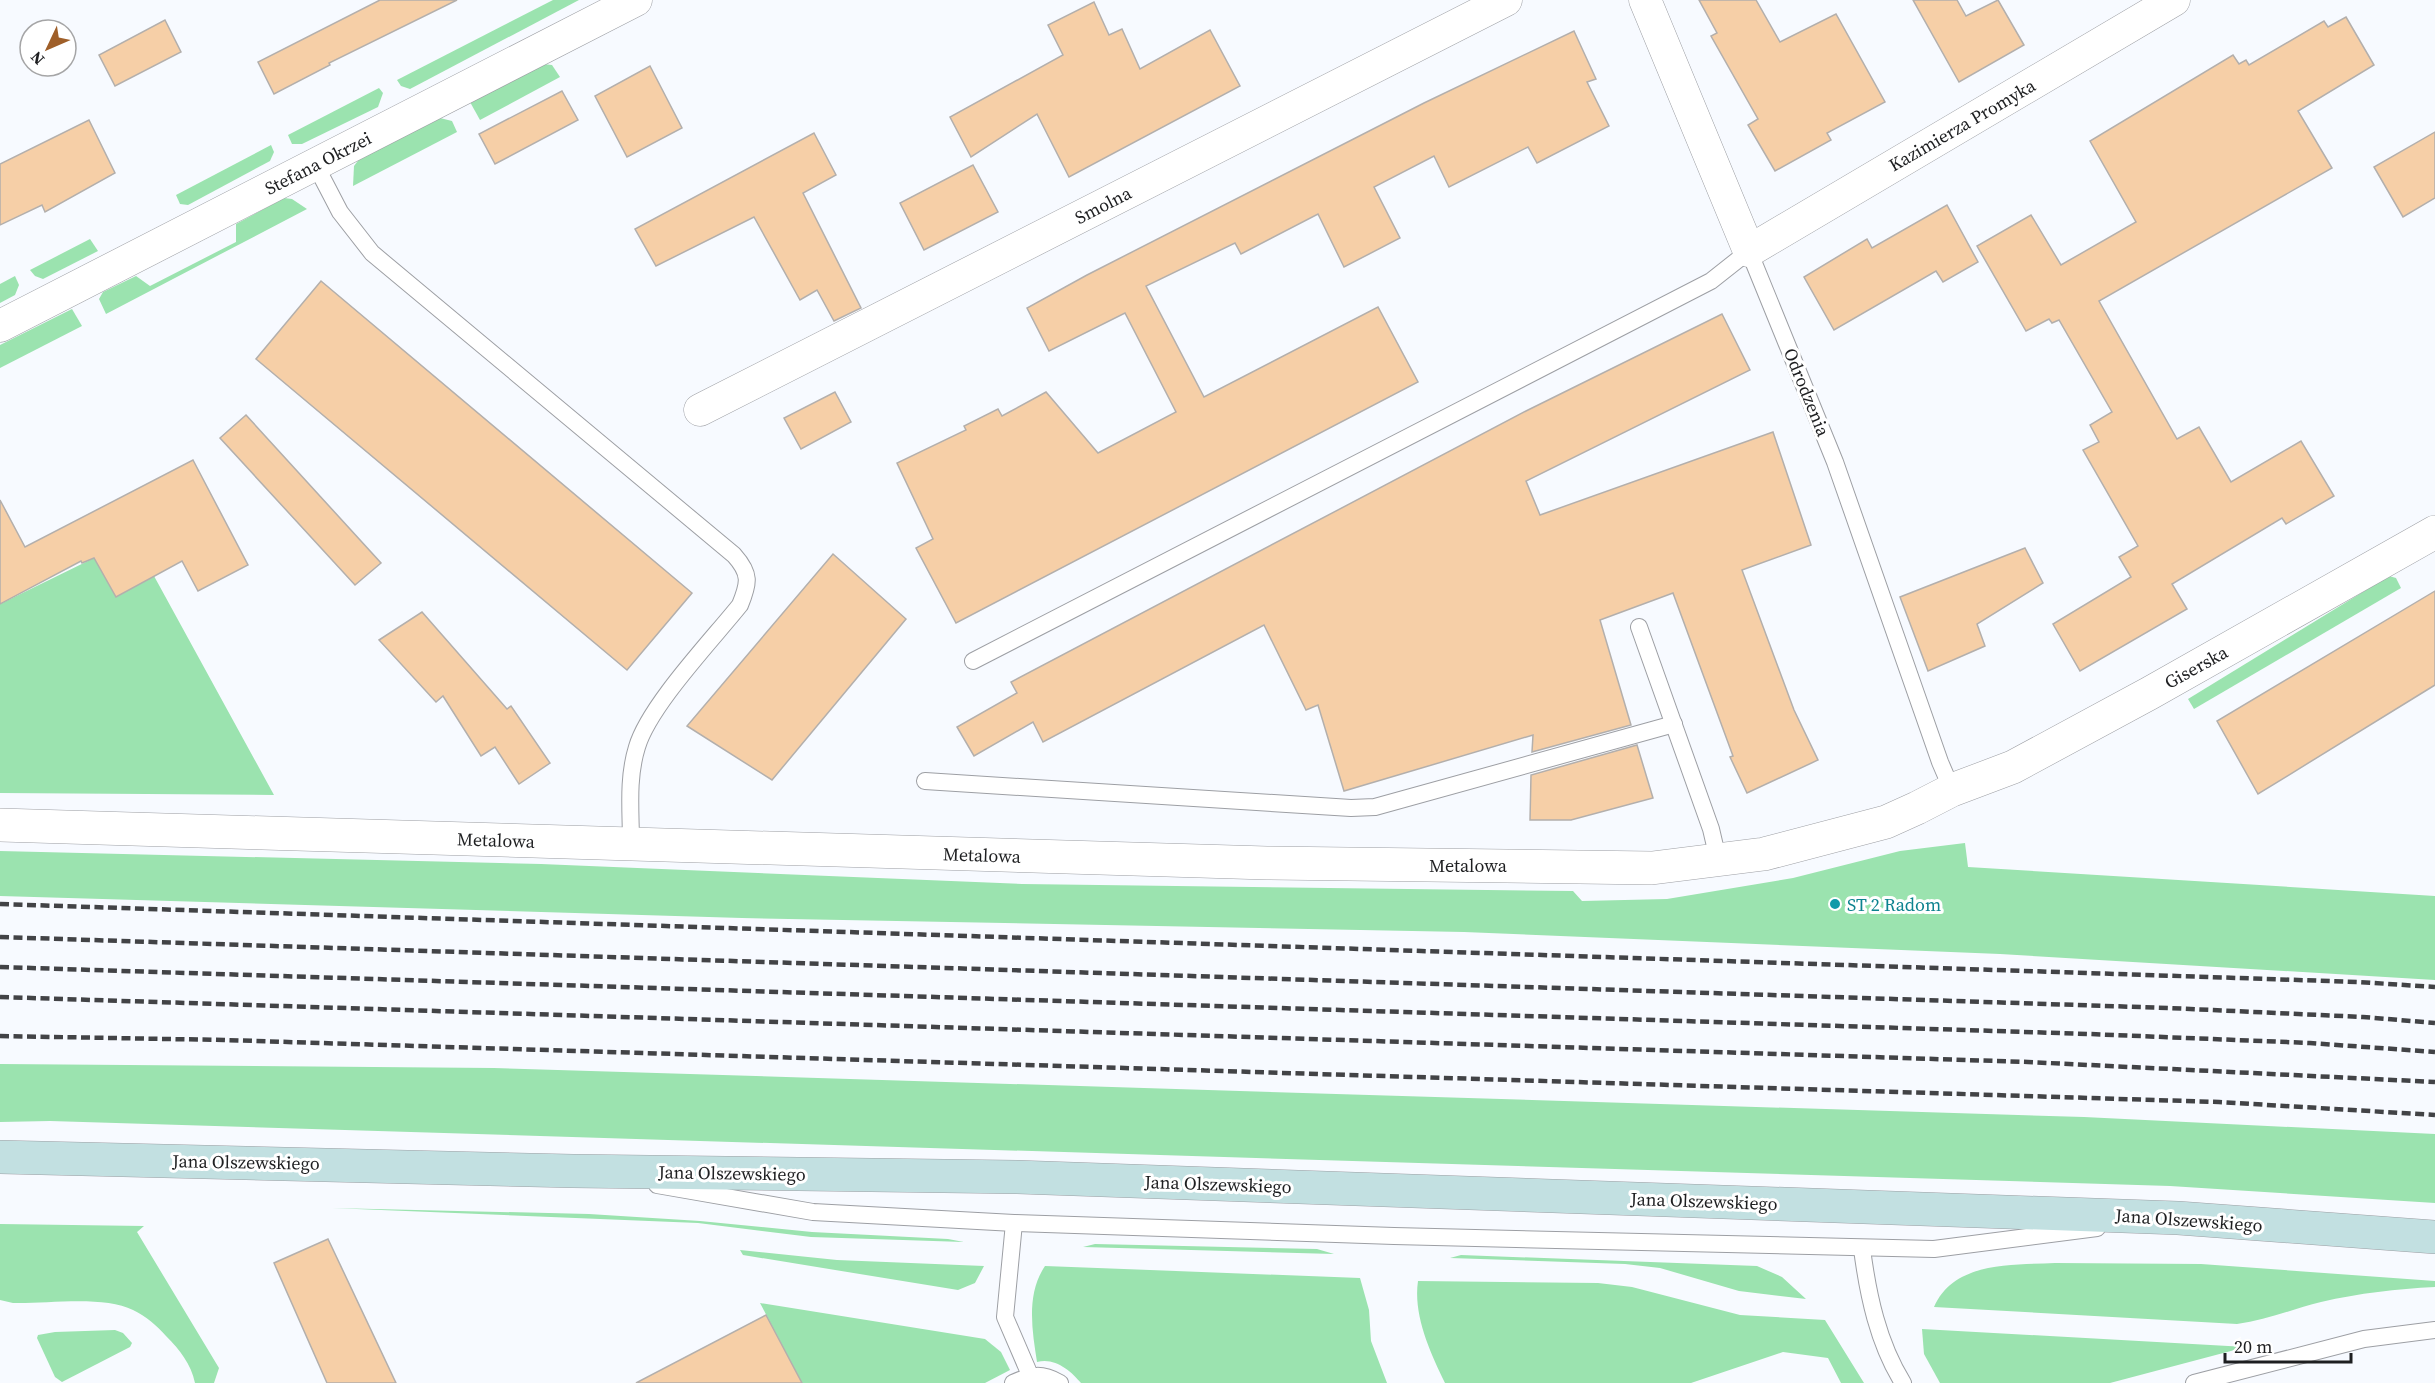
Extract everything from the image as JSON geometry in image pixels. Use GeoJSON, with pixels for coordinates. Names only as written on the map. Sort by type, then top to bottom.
{"type":"FeatureCollection","features":[{"type":"Feature","properties":{"kind":"main road","name":"Jana Olszewskiego"},"geometry":{"type":"LineString","coordinates":[[0,1157],[573,1171],[1017,1177],[2178,1218],[2435,1238]]}},
{"type":"Feature","properties":{"kind":"street","name":"Stefana Okrzei"},"geometry":{"type":"LineString","coordinates":[[0,326],[636,0]]}},
{"type":"Feature","properties":{"kind":"street","name":"Smolna"},"geometry":{"type":"LineString","coordinates":[[700,410],[1506,0]]}},
{"type":"Feature","properties":{"kind":"street","name":"Odrodzenia"},"geometry":{"type":"LineString","coordinates":[[1646,0],[1749,250]]}},
{"type":"Feature","properties":{"kind":"street","name":"Kazimierza Promyka"},"geometry":{"type":"LineString","coordinates":[[1749,250],[2174,0]]}},
{"type":"Feature","properties":{"kind":"street","name":"Giserska"},"geometry":{"type":"LineString","coordinates":[[1952,790],[2023,761],[2150,693],[2435,532]]}},
{"type":"Feature","properties":{"kind":"street","name":"Metalowa"},"geometry":{"type":"LineString","coordinates":[[0,825],[1267,864],[1653,868],[1764,854],[1886,822],[1952,790]]}},
{"type":"Feature","properties":{"kind":"lane"},"geometry":{"type":"LineString","coordinates":[[315,164],[340,212],[372,253],[734,555],[744,566],[748,584],[740,605],[651,718],[637,746],[631,783],[632,844]]}},
{"type":"Feature","properties":{"kind":"lane"},"geometry":{"type":"LineString","coordinates":[[973,661],[1711,281],[1749,250]]}},
{"type":"Feature","properties":{"kind":"lane","name":"Odrodzenia"},"geometry":{"type":"LineString","coordinates":[[1749,250],[1835,462],[1940,762],[1952,790]]}},
{"type":"Feature","properties":{"kind":"lane"},"geometry":{"type":"LineString","coordinates":[[1639,627],[1712,829],[1718,859]]}},
{"type":"Feature","properties":{"kind":"lane"},"geometry":{"type":"LineString","coordinates":[[925,781],[1351,808],[1375,807],[1674,724]]}},
{"type":"Feature","properties":{"kind":"lane"},"geometry":{"type":"LineString","coordinates":[[573,1171],[813,1212],[1014,1223],[1394,1236],[1934,1249],[2178,1218]]}},
{"type":"Feature","properties":{"kind":"lane"},"geometry":{"type":"LineString","coordinates":[[1014,1223],[1005,1317],[1030,1375]]}},
{"type":"Feature","properties":{"kind":"lane"},"geometry":{"type":"LineString","coordinates":[[1862,1249],[1873,1314],[1888,1354],[1903,1383]]}},
{"type":"Feature","properties":{"kind":"lane"},"geometry":{"type":"LineString","coordinates":[[2194,1383],[2364,1339],[2435,1330]]}},
{"type":"Feature","properties":{"kind":"lane"},"geometry":{"type":"LineString","coordinates":[[1013,1383],[1030,1375],[1049,1377],[1060,1383]]}},
{"type":"Feature","properties":{"kind":"green space"},"geometry":{"type":"Polygon","coordinates":[[[553,0],[579,0],[410,89],[401,86],[397,80],[553,0]]]}},
{"type":"Feature","properties":{"kind":"green space"},"geometry":{"type":"Polygon","coordinates":[[[543,64],[552,65],[560,77],[480,120],[470,102],[543,64]]]}},
{"type":"Feature","properties":{"kind":"green space"},"geometry":{"type":"Polygon","coordinates":[[[379,88],[383,93],[378,107],[302,144],[292,144],[288,135],[379,88]]]}},
{"type":"Feature","properties":{"kind":"green space"},"geometry":{"type":"Polygon","coordinates":[[[440,118],[452,121],[457,132],[353,186],[354,166],[360,158],[440,118]]]}},
{"type":"Feature","properties":{"kind":"green space"},"geometry":{"type":"Polygon","coordinates":[[[271,145],[274,152],[270,161],[188,205],[180,204],[176,195],[271,145]]]}},
{"type":"Feature","properties":{"kind":"green space"},"geometry":{"type":"Polygon","coordinates":[[[284,198],[292,199],[307,209],[106,314],[99,299],[103,292],[136,276],[150,286],[236,242],[236,224],[284,198]]]}},
{"type":"Feature","properties":{"kind":"green space"},"geometry":{"type":"Polygon","coordinates":[[[90,239],[98,251],[43,279],[35,276],[30,270],[90,239]]]}},
{"type":"Feature","properties":{"kind":"green space"},"geometry":{"type":"Polygon","coordinates":[[[15,276],[19,285],[15,295],[0,303],[0,284],[15,276]]]}},
{"type":"Feature","properties":{"kind":"green space"},"geometry":{"type":"Polygon","coordinates":[[[72,309],[82,326],[0,368],[0,345],[72,309]]]}},
{"type":"Feature","properties":{"kind":"green space"},"geometry":{"type":"Polygon","coordinates":[[[94,558],[116,597],[154,576],[274,795],[0,793],[0,604],[94,558]]]}},
{"type":"Feature","properties":{"kind":"green space"},"geometry":{"type":"Polygon","coordinates":[[[2389,576],[2396,578],[2401,588],[2194,709],[2188,699],[2389,576]]]}},
{"type":"Feature","properties":{"kind":"green space"},"geometry":{"type":"Polygon","coordinates":[[[1965,843],[1968,867],[2435,896],[2435,980],[2000,954],[1464,932],[742,918],[0,896],[0,851],[541,864],[1022,884],[1573,891],[1582,901],[1667,899],[1793,878],[1900,851],[1965,843]]]}},
{"type":"Feature","properties":{"kind":"green space"},"geometry":{"type":"Polygon","coordinates":[[[0,1064],[494,1068],[2084,1117],[2435,1134],[2435,1203],[2170,1186],[50,1121],[0,1122],[0,1064]]]}},
{"type":"Feature","properties":{"kind":"green space"},"geometry":{"type":"Polygon","coordinates":[[[332,1208],[589,1214],[700,1221],[812,1232],[948,1239],[964,1242],[811,1237],[698,1223],[332,1208]]]}},
{"type":"Feature","properties":{"kind":"green space"},"geometry":{"type":"Polygon","coordinates":[[[0,1224],[144,1226],[137,1232],[219,1368],[214,1383],[195,1383],[188,1363],[159,1329],[142,1315],[121,1305],[91,1301],[13,1303],[0,1300],[0,1224]]]}},
{"type":"Feature","properties":{"kind":"green space"},"geometry":{"type":"Polygon","coordinates":[[[1095,1244],[1317,1249],[1334,1254],[1083,1247],[1095,1244]]]}},
{"type":"Feature","properties":{"kind":"green space"},"geometry":{"type":"Polygon","coordinates":[[[740,1250],[837,1260],[984,1266],[975,1283],[958,1290],[743,1255],[740,1250]]]}},
{"type":"Feature","properties":{"kind":"green space"},"geometry":{"type":"Polygon","coordinates":[[[1461,1255],[1757,1266],[1782,1277],[1806,1299],[1739,1291],[1660,1268],[1625,1264],[1450,1258],[1461,1255]]]}},
{"type":"Feature","properties":{"kind":"green space"},"geometry":{"type":"Polygon","coordinates":[[[2055,1263],[2201,1264],[2435,1281],[2435,1287],[2350,1296],[2237,1324],[1934,1307],[1943,1292],[1955,1281],[1970,1273],[1986,1268],[2055,1263]]]}},
{"type":"Feature","properties":{"kind":"green space"},"geometry":{"type":"Polygon","coordinates":[[[1045,1266],[1360,1278],[1369,1310],[1371,1341],[1387,1383],[1081,1383],[1056,1363],[1037,1362],[1032,1325],[1033,1300],[1035,1288],[1045,1266]]]}},
{"type":"Feature","properties":{"kind":"green space"},"geometry":{"type":"Polygon","coordinates":[[[1418,1281],[1598,1283],[1632,1287],[1740,1315],[1825,1320],[1864,1383],[1841,1383],[1828,1358],[1783,1352],[1691,1383],[1445,1383],[1420,1320],[1418,1281]]]}},
{"type":"Feature","properties":{"kind":"green space"},"geometry":{"type":"Polygon","coordinates":[[[760,1303],[985,1339],[1001,1352],[1010,1370],[985,1383],[802,1383],[760,1303]]]}},
{"type":"Feature","properties":{"kind":"green space"},"geometry":{"type":"Polygon","coordinates":[[[1922,1329],[2246,1347],[2110,1383],[1940,1383],[1924,1354],[1922,1329]]]}},
{"type":"Feature","properties":{"kind":"green space"},"geometry":{"type":"Polygon","coordinates":[[[115,1330],[123,1333],[132,1343],[130,1347],[62,1382],[55,1377],[37,1338],[38,1335],[55,1332],[115,1330]]]}},
{"type":"Feature","properties":{"kind":"building"},"geometry":{"type":"Polygon","coordinates":[[[380,0],[457,0],[329,63],[330,65],[274,94],[258,62],[380,0]]]}},
{"type":"Feature","properties":{"kind":"building"},"geometry":{"type":"Polygon","coordinates":[[[1699,0],[1756,0],[1780,42],[1836,14],[1885,102],[1827,133],[1831,140],[1775,171],[1748,125],[1758,119],[1711,36],[1717,33],[1699,0]]]}},
{"type":"Feature","properties":{"kind":"building"},"geometry":{"type":"Polygon","coordinates":[[[1913,0],[1957,0],[1966,16],[1998,0],[2024,45],[1959,82],[1913,0]]]}},
{"type":"Feature","properties":{"kind":"building"},"geometry":{"type":"Polygon","coordinates":[[[1094,2],[1109,35],[1122,29],[1140,69],[1210,30],[1240,86],[1069,177],[1037,114],[971,157],[950,117],[1063,55],[1048,25],[1094,2]]]}},
{"type":"Feature","properties":{"kind":"building"},"geometry":{"type":"Polygon","coordinates":[[[2346,17],[2374,65],[2298,111],[2332,168],[2099,301],[2177,439],[2199,427],[2231,482],[2301,441],[2334,496],[2286,524],[2282,518],[2172,584],[2187,609],[2080,671],[2053,624],[2131,577],[2119,557],[2138,546],[2083,450],[2099,442],[2090,425],[2112,412],[2059,320],[2052,323],[2049,319],[2026,331],[1977,246],[2031,215],[2061,265],[2136,222],[2090,141],[2233,55],[2239,64],[2246,60],[2249,65],[2324,21],[2328,27],[2346,17]]]}},
{"type":"Feature","properties":{"kind":"building"},"geometry":{"type":"Polygon","coordinates":[[[165,20],[181,52],[115,86],[99,55],[165,20]]]}},
{"type":"Feature","properties":{"kind":"building"},"geometry":{"type":"Polygon","coordinates":[[[1574,31],[1596,79],[1587,82],[1609,126],[1537,163],[1528,147],[1449,187],[1434,156],[1374,187],[1400,238],[1344,267],[1318,214],[1241,254],[1235,243],[1146,286],[1204,397],[1378,307],[1418,382],[956,623],[916,548],[933,539],[897,463],[966,430],[964,426],[998,409],[1002,416],[1046,392],[1098,453],[1176,412],[1125,313],[1049,351],[1027,308],[1424,103],[1574,31]]]}},
{"type":"Feature","properties":{"kind":"building"},"geometry":{"type":"Polygon","coordinates":[[[650,66],[682,128],[627,157],[595,96],[650,66]]]}},
{"type":"Feature","properties":{"kind":"building"},"geometry":{"type":"Polygon","coordinates":[[[562,91],[578,120],[495,164],[479,134],[562,91]]]}},
{"type":"Feature","properties":{"kind":"building"},"geometry":{"type":"Polygon","coordinates":[[[89,120],[115,173],[45,212],[42,205],[0,225],[0,164],[89,120]]]}},
{"type":"Feature","properties":{"kind":"building"},"geometry":{"type":"Polygon","coordinates":[[[2435,132],[2435,198],[2403,217],[2374,167],[2435,132]]]}},
{"type":"Feature","properties":{"kind":"building"},"geometry":{"type":"Polygon","coordinates":[[[814,133],[836,175],[803,193],[861,308],[834,321],[817,290],[800,300],[754,217],[656,266],[635,229],[814,133]]]}},
{"type":"Feature","properties":{"kind":"building"},"geometry":{"type":"Polygon","coordinates":[[[973,165],[998,212],[924,250],[900,203],[973,165]]]}},
{"type":"Feature","properties":{"kind":"building"},"geometry":{"type":"Polygon","coordinates":[[[1947,205],[1978,262],[1943,282],[1936,271],[1834,330],[1804,277],[1867,239],[1872,248],[1947,205]]]}},
{"type":"Feature","properties":{"kind":"building"},"geometry":{"type":"Polygon","coordinates":[[[321,281],[692,593],[627,670],[256,359],[321,281]]]}},
{"type":"Feature","properties":{"kind":"building"},"geometry":{"type":"Polygon","coordinates":[[[1722,314],[1750,370],[1526,481],[1540,515],[1773,432],[1811,545],[1742,570],[1794,710],[1818,760],[1747,793],[1730,757],[1733,756],[1673,593],[1600,620],[1631,725],[1532,752],[1533,735],[1344,791],[1318,705],[1306,710],[1264,625],[1043,742],[1033,722],[974,756],[957,727],[1017,693],[1011,682],[1526,411],[1722,314]]]}},
{"type":"Feature","properties":{"kind":"building"},"geometry":{"type":"Polygon","coordinates":[[[835,392],[851,422],[801,449],[784,418],[835,392]]]}},
{"type":"Feature","properties":{"kind":"building"},"geometry":{"type":"Polygon","coordinates":[[[246,415],[381,563],[355,585],[220,438],[246,415]]]}},
{"type":"Feature","properties":{"kind":"building"},"geometry":{"type":"Polygon","coordinates":[[[193,460],[248,565],[198,591],[182,561],[116,597],[94,558],[82,563],[81,561],[0,604],[0,500],[25,547],[193,460]]]}},
{"type":"Feature","properties":{"kind":"building"},"geometry":{"type":"Polygon","coordinates":[[[2025,548],[2043,583],[1977,624],[1985,646],[1928,671],[1900,597],[2025,548]]]}},
{"type":"Feature","properties":{"kind":"building"},"geometry":{"type":"Polygon","coordinates":[[[833,554],[906,619],[772,780],[687,726],[833,554]]]}},
{"type":"Feature","properties":{"kind":"building"},"geometry":{"type":"Polygon","coordinates":[[[2435,591],[2435,685],[2258,794],[2217,721],[2435,591]]]}},
{"type":"Feature","properties":{"kind":"building"},"geometry":{"type":"Polygon","coordinates":[[[422,612],[507,709],[511,706],[550,763],[519,784],[495,747],[481,756],[443,696],[436,702],[379,640],[422,612]]]}},
{"type":"Feature","properties":{"kind":"building"},"geometry":{"type":"Polygon","coordinates":[[[1637,745],[1653,798],[1571,820],[1530,820],[1531,775],[1637,745]]]}},
{"type":"Feature","properties":{"kind":"building"},"geometry":{"type":"Polygon","coordinates":[[[328,1239],[396,1383],[327,1383],[274,1263],[328,1239]]]}},
{"type":"Feature","properties":{"kind":"building"},"geometry":{"type":"Polygon","coordinates":[[[766,1315],[802,1383],[636,1383],[766,1315]]]}},
{"type":"Feature","properties":{"kind":"railway"},"geometry":{"type":"LineString","coordinates":[[0,904],[2359,982],[2435,987]]}},
{"type":"Feature","properties":{"kind":"railway"},"geometry":{"type":"LineString","coordinates":[[0,937],[2169,1008],[2363,1017],[2435,1023]]}},
{"type":"Feature","properties":{"kind":"railway"},"geometry":{"type":"LineString","coordinates":[[0,967],[2089,1034],[2310,1043],[2435,1052]]}},
{"type":"Feature","properties":{"kind":"railway"},"geometry":{"type":"LineString","coordinates":[[0,997],[2028,1062],[2435,1082]]}},
{"type":"Feature","properties":{"kind":"railway"},"geometry":{"type":"LineString","coordinates":[[0,1036],[224,1040],[2219,1102],[2435,1115]]}},
{"type":"Feature","properties":{"kind":"place","name":"ST 2 Radom"},"geometry":{"type":"Point","coordinates":[1835,904]}}]}
